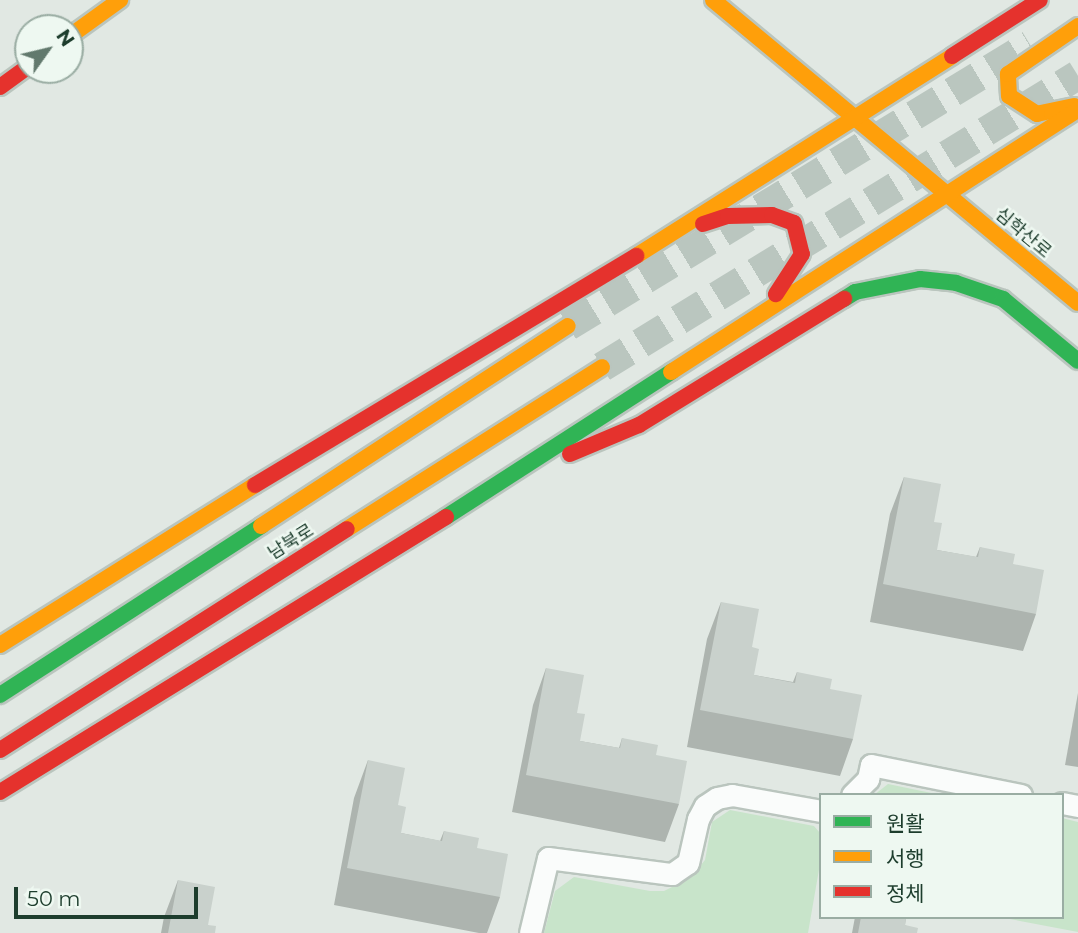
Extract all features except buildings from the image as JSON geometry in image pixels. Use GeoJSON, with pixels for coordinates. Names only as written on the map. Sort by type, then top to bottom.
{"type":"FeatureCollection","features":[{"type":"Feature","properties":{"kind":"main road"},"geometry":{"type":"LineString","coordinates":[[84,26],[120,0]]}},
{"type":"Feature","properties":{"kind":"main road","name":"심학산로"},"geometry":{"type":"LineString","coordinates":[[713,0],[853,120],[1078,303]]}},
{"type":"Feature","properties":{"kind":"main road"},"geometry":{"type":"LineString","coordinates":[[0,645],[211,511],[677,232],[1040,0]]}},
{"type":"Feature","properties":{"kind":"main road"},"geometry":{"type":"LineString","coordinates":[[1078,26],[1008,74],[1009,96],[1037,114],[1078,108]]}},
{"type":"Feature","properties":{"kind":"main road"},"geometry":{"type":"LineString","coordinates":[[0,792],[505,481],[943,192],[1078,108]]}},
{"type":"Feature","properties":{"kind":"main road"},"geometry":{"type":"LineString","coordinates":[[677,232],[728,216],[772,215],[794,223],[802,254],[766,309]]}},
{"type":"Feature","properties":{"kind":"main road"},"geometry":{"type":"LineString","coordinates":[[505,481],[639,425],[855,292],[920,279],[956,283],[1003,299],[1078,361]]}},
{"type":"Feature","properties":{"kind":"main road","name":"남북로"},"geometry":{"type":"LineString","coordinates":[[0,695],[568,326]]}},
{"type":"Feature","properties":{"kind":"main road","name":"남북로"},"geometry":{"type":"LineString","coordinates":[[0,750],[602,367]]}},
{"type":"Feature","properties":{"kind":"street"},"geometry":{"type":"LineString","coordinates":[[854,793],[868,779],[871,765],[1011,793]]}},
{"type":"Feature","properties":{"kind":"street"},"geometry":{"type":"LineString","coordinates":[[530,933],[548,858],[672,874],[688,863],[698,819],[705,806],[717,797],[732,795],[819,811]]}},
{"type":"Feature","properties":{"kind":"green space"},"geometry":{"type":"Polygon","coordinates":[[[888,784],[931,793],[877,793],[888,784]]]}},
{"type":"Feature","properties":{"kind":"green space"},"geometry":{"type":"Polygon","coordinates":[[[730,810],[814,826],[819,832],[819,870],[808,933],[544,933],[555,891],[574,877],[650,891],[664,891],[690,878],[705,860],[712,822],[730,810]]]}},
{"type":"Feature","properties":{"kind":"green space"},"geometry":{"type":"Polygon","coordinates":[[[1064,818],[1078,822],[1078,932],[1010,919],[1064,919],[1064,818]]]}},
{"type":"Feature","properties":{"kind":"tunnel"},"geometry":{"type":"LineString","coordinates":[[568,326],[1030,45]]}},
{"type":"Feature","properties":{"kind":"tunnel"},"geometry":{"type":"LineString","coordinates":[[602,367],[1078,75]]}},
{"type":"Feature","properties":{"kind":"traffic: fast"},"geometry":{"type":"LineString","coordinates":[[844,299],[855,292],[920,279],[956,283],[1003,299],[1078,361]]}},
{"type":"Feature","properties":{"kind":"traffic: fast"},"geometry":{"type":"LineString","coordinates":[[446,517],[671,372]]}},
{"type":"Feature","properties":{"kind":"traffic: fast"},"geometry":{"type":"LineString","coordinates":[[0,695],[261,526]]}},
{"type":"Feature","properties":{"kind":"traffic: slow"},"geometry":{"type":"LineString","coordinates":[[84,26],[120,0]]}},
{"type":"Feature","properties":{"kind":"traffic: slow"},"geometry":{"type":"LineString","coordinates":[[713,0],[1078,303]]}},
{"type":"Feature","properties":{"kind":"traffic: slow"},"geometry":{"type":"LineString","coordinates":[[1074,106],[1037,114],[1009,96],[1008,74],[1078,26]]}},
{"type":"Feature","properties":{"kind":"traffic: slow"},"geometry":{"type":"LineString","coordinates":[[636,256],[952,56]]}},
{"type":"Feature","properties":{"kind":"traffic: slow"},"geometry":{"type":"LineString","coordinates":[[671,372],[1078,110]]}},
{"type":"Feature","properties":{"kind":"traffic: slow"},"geometry":{"type":"LineString","coordinates":[[261,526],[568,326]]}},
{"type":"Feature","properties":{"kind":"traffic: slow"},"geometry":{"type":"LineString","coordinates":[[347,529],[602,367]]}},
{"type":"Feature","properties":{"kind":"traffic: slow"},"geometry":{"type":"LineString","coordinates":[[0,645],[255,485]]}},
{"type":"Feature","properties":{"kind":"traffic: jam"},"geometry":{"type":"LineString","coordinates":[[952,56],[1040,0]]}},
{"type":"Feature","properties":{"kind":"traffic: jam"},"geometry":{"type":"LineString","coordinates":[[0,87],[14,77]]}},
{"type":"Feature","properties":{"kind":"traffic: jam"},"geometry":{"type":"LineString","coordinates":[[703,224],[728,216],[772,215],[794,223],[802,254],[776,294]]}},
{"type":"Feature","properties":{"kind":"traffic: jam"},"geometry":{"type":"LineString","coordinates":[[255,485],[636,256]]}},
{"type":"Feature","properties":{"kind":"traffic: jam"},"geometry":{"type":"LineString","coordinates":[[570,454],[639,425],[844,299]]}},
{"type":"Feature","properties":{"kind":"traffic: jam"},"geometry":{"type":"LineString","coordinates":[[0,792],[446,517]]}},
{"type":"Feature","properties":{"kind":"traffic: jam"},"geometry":{"type":"LineString","coordinates":[[0,750],[347,529]]}}]}
